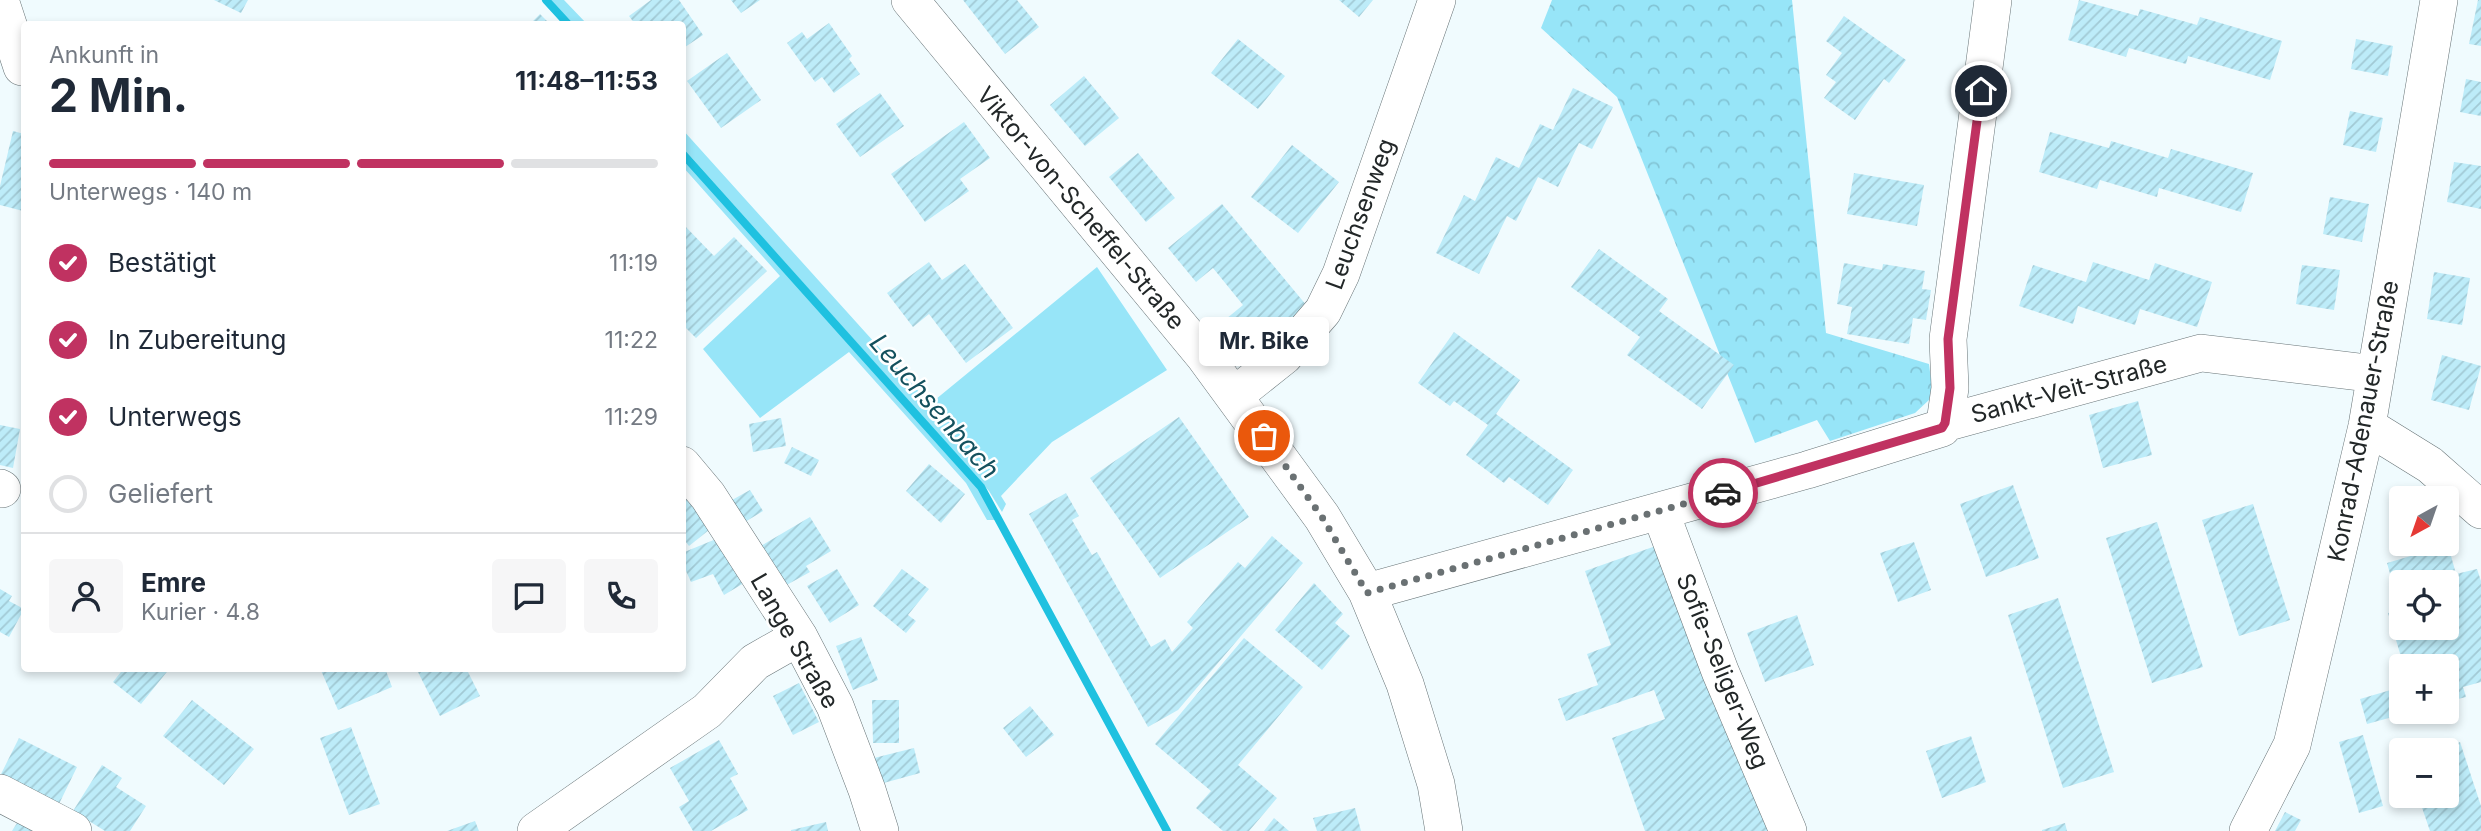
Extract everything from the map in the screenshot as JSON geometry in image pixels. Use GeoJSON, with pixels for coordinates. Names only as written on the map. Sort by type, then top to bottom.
{"type":"FeatureCollection","features":[{"type":"Feature","properties":{"kind":"street"},"geometry":{"type":"LineString","coordinates":[[0,0],[15,67]]}},
{"type":"Feature","properties":{"kind":"street","name":"Viktor-von-Scheffel-Straße"},"geometry":{"type":"LineString","coordinates":[[909,0],[1234,395],[1322,517],[1367,593],[1405,684],[1436,784],[1444,831]]}},
{"type":"Feature","properties":{"kind":"street","name":"Leuchsenweg"},"geometry":{"type":"LineString","coordinates":[[1234,395],[1283,356],[1323,311],[1341,274],[1437,0]]}},
{"type":"Feature","properties":{"kind":"street"},"geometry":{"type":"LineString","coordinates":[[1945,423],[1950,388],[1948,339],[1993,0]]}},
{"type":"Feature","properties":{"kind":"street","name":"Konrad-Adenauer-Straße"},"geometry":{"type":"LineString","coordinates":[[2248,831],[2292,745],[2367,426],[2439,0]]}},
{"type":"Feature","properties":{"kind":"street","name":"Sankt-Veit-Straße"},"geometry":{"type":"LineString","coordinates":[[1367,593],[1807,470],[1942,428],[1945,423],[2201,353],[2376,374]]}},
{"type":"Feature","properties":{"kind":"street"},"geometry":{"type":"LineString","coordinates":[[2367,426],[2430,465],[2478,501]]}},
{"type":"Feature","properties":{"kind":"street","name":"Lange Straße"},"geometry":{"type":"LineString","coordinates":[[686,470],[708,496],[799,637],[835,706],[880,831]]}},
{"type":"Feature","properties":{"kind":"street","name":"Sofie-Seliger-Weg"},"geometry":{"type":"LineString","coordinates":[[1660,511],[1720,671],[1788,831]]}},
{"type":"Feature","properties":{"kind":"street"},"geometry":{"type":"LineString","coordinates":[[536,831],[707,711],[755,662],[799,637]]}},
{"type":"Feature","properties":{"kind":"street"},"geometry":{"type":"LineString","coordinates":[[0,793],[73,831]]}},
{"type":"Feature","properties":{"kind":"green space"},"geometry":{"type":"Polygon","coordinates":[[[551,0],[564,0],[584,21],[569,21],[551,0]]]}},
{"type":"Feature","properties":{"kind":"green space"},"geometry":{"type":"Polygon","coordinates":[[[1552,0],[1792,0],[1826,333],[1929,364],[1932,388],[1929,400],[1915,413],[1830,441],[1817,420],[1755,443],[1617,97],[1541,28],[1552,0]]]}},
{"type":"Feature","properties":{"kind":"green space"},"geometry":{"type":"Polygon","coordinates":[[[686,133],[930,404],[1097,267],[1167,370],[1052,442],[1001,496],[1006,504],[1002,512],[989,491],[686,151],[686,133]]]}},
{"type":"Feature","properties":{"kind":"green space"},"geometry":{"type":"Polygon","coordinates":[[[686,162],[978,488],[995,520],[987,520],[966,483],[849,352],[760,418],[703,349],[780,276],[686,170],[686,162]]]}},
{"type":"Feature","properties":{"kind":"building"},"geometry":{"type":"Polygon","coordinates":[[[214,0],[248,0],[241,13],[214,0]]]}},
{"type":"Feature","properties":{"kind":"building"},"geometry":{"type":"Polygon","coordinates":[[[651,0],[679,0],[703,35],[686,46],[686,21],[633,21],[629,16],[651,0]]]}},
{"type":"Feature","properties":{"kind":"building"},"geometry":{"type":"Polygon","coordinates":[[[731,0],[760,0],[741,13],[731,0]]]}},
{"type":"Feature","properties":{"kind":"building"},"geometry":{"type":"Polygon","coordinates":[[[963,0],[1017,0],[1039,27],[1005,54],[963,0]]]}},
{"type":"Feature","properties":{"kind":"building"},"geometry":{"type":"Polygon","coordinates":[[[1339,0],[1373,0],[1359,17],[1339,0]]]}},
{"type":"Feature","properties":{"kind":"building"},"geometry":{"type":"Polygon","coordinates":[[[2079,0],[2138,16],[2140,9],[2197,25],[2200,17],[2282,41],[2270,80],[2188,56],[2186,64],[2129,48],[2126,57],[2068,40],[2079,0]]]}},
{"type":"Feature","properties":{"kind":"building"},"geometry":{"type":"Polygon","coordinates":[[[2478,0],[2481,0],[2481,46],[2469,44],[2478,0]]]}},
{"type":"Feature","properties":{"kind":"building"},"geometry":{"type":"Polygon","coordinates":[[[540,14],[547,21],[533,21],[540,14]]]}},
{"type":"Feature","properties":{"kind":"building"},"geometry":{"type":"Polygon","coordinates":[[[1844,16],[1906,60],[1889,83],[1884,79],[1855,120],[1824,98],[1836,82],[1826,75],[1842,53],[1826,41],[1844,16]]]}},
{"type":"Feature","properties":{"kind":"building"},"geometry":{"type":"Polygon","coordinates":[[[829,23],[852,56],[849,59],[860,74],[834,93],[822,77],[815,82],[787,43],[802,32],[807,39],[829,23]]]}},
{"type":"Feature","properties":{"kind":"building"},"geometry":{"type":"Polygon","coordinates":[[[1238,39],[1285,76],[1258,109],[1211,73],[1238,39]]]}},
{"type":"Feature","properties":{"kind":"building"},"geometry":{"type":"Polygon","coordinates":[[[2356,39],[2393,46],[2388,76],[2351,69],[2356,39]]]}},
{"type":"Feature","properties":{"kind":"building"},"geometry":{"type":"Polygon","coordinates":[[[727,53],[761,100],[721,128],[687,81],[727,53]]]}},
{"type":"Feature","properties":{"kind":"building"},"geometry":{"type":"Polygon","coordinates":[[[1084,76],[1119,118],[1085,146],[1050,105],[1084,76]]]}},
{"type":"Feature","properties":{"kind":"building"},"geometry":{"type":"Polygon","coordinates":[[[2466,79],[2481,82],[2481,116],[2460,112],[2466,79]]]}},
{"type":"Feature","properties":{"kind":"building"},"geometry":{"type":"Polygon","coordinates":[[[1573,88],[1613,107],[1592,149],[1579,143],[1558,187],[1538,177],[1516,221],[1507,216],[1479,274],[1436,253],[1464,195],[1475,201],[1496,157],[1519,168],[1540,124],[1553,130],[1573,88]]]}},
{"type":"Feature","properties":{"kind":"building"},"geometry":{"type":"Polygon","coordinates":[[[880,93],[904,126],[860,157],[836,124],[880,93]]]}},
{"type":"Feature","properties":{"kind":"building"},"geometry":{"type":"Polygon","coordinates":[[[2350,111],[2383,118],[2376,152],[2343,145],[2350,111]]]}},
{"type":"Feature","properties":{"kind":"building"},"geometry":{"type":"Polygon","coordinates":[[[964,122],[990,158],[960,179],[969,191],[925,222],[891,174],[964,122]]]}},
{"type":"Feature","properties":{"kind":"building"},"geometry":{"type":"Polygon","coordinates":[[[13,131],[21,133],[21,210],[0,205],[0,186],[13,131]]]}},
{"type":"Feature","properties":{"kind":"building"},"geometry":{"type":"Polygon","coordinates":[[[2050,132],[2109,148],[2111,141],[2168,158],[2171,149],[2253,173],[2241,212],[2159,188],[2157,197],[2100,180],[2097,189],[2039,172],[2050,132]]]}},
{"type":"Feature","properties":{"kind":"building"},"geometry":{"type":"Polygon","coordinates":[[[1292,145],[1339,182],[1298,233],[1251,197],[1292,145]]]}},
{"type":"Feature","properties":{"kind":"building"},"geometry":{"type":"Polygon","coordinates":[[[1138,153],[1175,198],[1146,222],[1109,177],[1138,153]]]}},
{"type":"Feature","properties":{"kind":"building"},"geometry":{"type":"Polygon","coordinates":[[[2454,162],[2481,166],[2481,209],[2447,202],[2454,162]]]}},
{"type":"Feature","properties":{"kind":"building"},"geometry":{"type":"Polygon","coordinates":[[[1854,173],[1924,185],[1917,226],[1847,214],[1854,173]]]}},
{"type":"Feature","properties":{"kind":"building"},"geometry":{"type":"Polygon","coordinates":[[[2330,197],[2369,204],[2362,242],[2323,234],[2330,197]]]}},
{"type":"Feature","properties":{"kind":"building"},"geometry":{"type":"Polygon","coordinates":[[[1222,204],[1307,306],[1273,334],[1269,329],[1249,346],[1226,319],[1243,305],[1213,268],[1196,282],[1168,248],[1222,204]]]}},
{"type":"Feature","properties":{"kind":"building"},"geometry":{"type":"Polygon","coordinates":[[[686,227],[714,256],[734,237],[767,271],[696,338],[686,328],[686,227]]]}},
{"type":"Feature","properties":{"kind":"building"},"geometry":{"type":"Polygon","coordinates":[[[1599,249],[1668,299],[1659,311],[1734,365],[1702,409],[1627,355],[1640,337],[1571,287],[1599,249]]]}},
{"type":"Feature","properties":{"kind":"building"},"geometry":{"type":"Polygon","coordinates":[[[929,262],[942,280],[965,264],[1013,328],[966,363],[929,314],[913,327],[887,293],[929,262]]]}},
{"type":"Feature","properties":{"kind":"building"},"geometry":{"type":"Polygon","coordinates":[[[2093,262],[2149,280],[2155,263],[2212,282],[2197,327],[2140,309],[2135,325],[2078,306],[2073,324],[2019,306],[2033,265],[2086,282],[2093,262]]]}},
{"type":"Feature","properties":{"kind":"building"},"geometry":{"type":"Polygon","coordinates":[[[1844,263],[1882,270],[1883,264],[1925,271],[1922,289],[1931,290],[1926,320],[1913,318],[1909,344],[1847,334],[1852,307],[1837,304],[1844,263]]]}},
{"type":"Feature","properties":{"kind":"building"},"geometry":{"type":"Polygon","coordinates":[[[2302,265],[2340,270],[2334,310],[2296,304],[2302,265]]]}},
{"type":"Feature","properties":{"kind":"building"},"geometry":{"type":"Polygon","coordinates":[[[2434,272],[2470,278],[2462,325],[2427,319],[2434,272]]]}},
{"type":"Feature","properties":{"kind":"building"},"geometry":{"type":"Polygon","coordinates":[[[1454,332],[1520,380],[1496,414],[1573,470],[1548,505],[1509,477],[1504,483],[1466,455],[1488,425],[1454,401],[1450,406],[1418,383],[1454,332]]]}},
{"type":"Feature","properties":{"kind":"building"},"geometry":{"type":"Polygon","coordinates":[[[2442,355],[2481,366],[2469,410],[2431,400],[2442,355]]]}},
{"type":"Feature","properties":{"kind":"building"},"geometry":{"type":"Polygon","coordinates":[[[2138,401],[2152,455],[2103,468],[2089,415],[2138,401]]]}},
{"type":"Feature","properties":{"kind":"building"},"geometry":{"type":"Polygon","coordinates":[[[1179,417],[1249,517],[1160,578],[1090,478],[1179,417]]]}},
{"type":"Feature","properties":{"kind":"building"},"geometry":{"type":"Polygon","coordinates":[[[781,418],[786,446],[753,452],[749,424],[781,418]]]}},
{"type":"Feature","properties":{"kind":"building"},"geometry":{"type":"Polygon","coordinates":[[[0,425],[20,429],[13,468],[0,465],[0,425]]]}},
{"type":"Feature","properties":{"kind":"building"},"geometry":{"type":"Polygon","coordinates":[[[792,447],[819,460],[811,476],[784,463],[792,447]]]}},
{"type":"Feature","properties":{"kind":"building"},"geometry":{"type":"Polygon","coordinates":[[[929,464],[965,494],[941,523],[906,491],[929,464]]]}},
{"type":"Feature","properties":{"kind":"building"},"geometry":{"type":"Polygon","coordinates":[[[2013,485],[2039,558],[1986,577],[1960,504],[2013,485]]]}},
{"type":"Feature","properties":{"kind":"building"},"geometry":{"type":"Polygon","coordinates":[[[750,490],[763,511],[745,522],[732,500],[750,490]]]}},
{"type":"Feature","properties":{"kind":"building"},"geometry":{"type":"Polygon","coordinates":[[[686,493],[714,526],[689,546],[686,542],[686,493]]]}},
{"type":"Feature","properties":{"kind":"building"},"geometry":{"type":"Polygon","coordinates":[[[1066,493],[1079,516],[1072,520],[1092,555],[1097,552],[1151,647],[1165,639],[1172,652],[1193,628],[1187,622],[1238,562],[1245,568],[1272,536],[1303,563],[1178,710],[1148,727],[1029,514],[1066,493]]]}},
{"type":"Feature","properties":{"kind":"building"},"geometry":{"type":"Polygon","coordinates":[[[2253,504],[2290,620],[2239,636],[2202,520],[2253,504]]]}},
{"type":"Feature","properties":{"kind":"building"},"geometry":{"type":"Polygon","coordinates":[[[810,517],[831,551],[806,566],[810,572],[783,587],[759,547],[810,517]]]}},
{"type":"Feature","properties":{"kind":"building"},"geometry":{"type":"Polygon","coordinates":[[[2157,522],[2203,667],[2152,683],[2106,538],[2157,522]]]}},
{"type":"Feature","properties":{"kind":"building"},"geometry":{"type":"Polygon","coordinates":[[[721,537],[744,583],[724,595],[713,574],[691,582],[686,571],[686,551],[721,537]]]}},
{"type":"Feature","properties":{"kind":"building"},"geometry":{"type":"Polygon","coordinates":[[[1667,542],[1770,831],[1645,831],[1612,738],[1665,719],[1654,690],[1566,721],[1558,699],[1598,685],[1587,654],[1611,645],[1585,571],[1667,542]]]}},
{"type":"Feature","properties":{"kind":"building"},"geometry":{"type":"Polygon","coordinates":[[[1914,542],[1931,590],[1898,602],[1880,553],[1914,542]]]}},
{"type":"Feature","properties":{"kind":"building"},"geometry":{"type":"Polygon","coordinates":[[[2411,556],[2451,556],[2455,570],[2389,570],[2387,563],[2411,556]]]}},
{"type":"Feature","properties":{"kind":"building"},"geometry":{"type":"Polygon","coordinates":[[[837,569],[859,605],[830,623],[807,586],[837,569]]]}},
{"type":"Feature","properties":{"kind":"building"},"geometry":{"type":"Polygon","coordinates":[[[902,569],[929,589],[908,615],[916,621],[906,633],[873,606],[902,569]]]}},
{"type":"Feature","properties":{"kind":"building"},"geometry":{"type":"Polygon","coordinates":[[[2477,569],[2481,581],[2481,682],[2463,687],[2466,697],[2459,699],[2459,654],[2400,654],[2396,640],[2459,640],[2459,573],[2477,569]]]}},
{"type":"Feature","properties":{"kind":"building"},"geometry":{"type":"Polygon","coordinates":[[[1314,583],[1343,614],[1335,623],[1350,636],[1322,670],[1275,630],[1314,583]]]}},
{"type":"Feature","properties":{"kind":"building"},"geometry":{"type":"Polygon","coordinates":[[[0,589],[12,596],[9,601],[21,607],[21,615],[9,637],[0,632],[0,589]]]}},
{"type":"Feature","properties":{"kind":"building"},"geometry":{"type":"Polygon","coordinates":[[[2058,598],[2114,772],[2063,788],[2008,615],[2058,598]]]}},
{"type":"Feature","properties":{"kind":"building"},"geometry":{"type":"Polygon","coordinates":[[[1797,615],[1814,665],[1765,682],[1747,633],[1797,615]]]}},
{"type":"Feature","properties":{"kind":"building"},"geometry":{"type":"Polygon","coordinates":[[[861,637],[878,680],[853,690],[836,646],[861,637]]]}},
{"type":"Feature","properties":{"kind":"building"},"geometry":{"type":"Polygon","coordinates":[[[1244,638],[1303,687],[1238,765],[1277,798],[1249,831],[1223,831],[1196,808],[1211,791],[1155,744],[1244,638]]]}},
{"type":"Feature","properties":{"kind":"building"},"geometry":{"type":"Polygon","coordinates":[[[121,672],[167,672],[141,704],[113,682],[121,672]]]}},
{"type":"Feature","properties":{"kind":"building"},"geometry":{"type":"Polygon","coordinates":[[[322,672],[386,672],[392,687],[338,710],[322,672]]]}},
{"type":"Feature","properties":{"kind":"building"},"geometry":{"type":"Polygon","coordinates":[[[418,672],[468,672],[480,696],[440,716],[418,672]]]}},
{"type":"Feature","properties":{"kind":"building"},"geometry":{"type":"Polygon","coordinates":[[[799,683],[819,722],[793,735],[773,696],[799,683]]]}},
{"type":"Feature","properties":{"kind":"building"},"geometry":{"type":"Polygon","coordinates":[[[2389,691],[2389,718],[2367,724],[2360,699],[2389,691]]]}},
{"type":"Feature","properties":{"kind":"building"},"geometry":{"type":"Polygon","coordinates":[[[192,700],[254,749],[224,785],[163,736],[192,700]]]}},
{"type":"Feature","properties":{"kind":"building"},"geometry":{"type":"Polygon","coordinates":[[[872,700],[899,700],[899,743],[873,743],[872,700]]]}},
{"type":"Feature","properties":{"kind":"building"},"geometry":{"type":"Polygon","coordinates":[[[1030,706],[1054,735],[1026,757],[1003,728],[1030,706]]]}},
{"type":"Feature","properties":{"kind":"building"},"geometry":{"type":"Polygon","coordinates":[[[351,727],[380,804],[349,815],[320,738],[351,727]]]}},
{"type":"Feature","properties":{"kind":"building"},"geometry":{"type":"Polygon","coordinates":[[[2363,735],[2383,806],[2359,813],[2339,742],[2363,735]]]}},
{"type":"Feature","properties":{"kind":"building"},"geometry":{"type":"Polygon","coordinates":[[[1971,736],[1986,782],[1942,798],[1926,751],[1971,736]]]}},
{"type":"Feature","properties":{"kind":"building"},"geometry":{"type":"Polygon","coordinates":[[[19,738],[77,767],[58,806],[0,776],[19,738]]]}},
{"type":"Feature","properties":{"kind":"building"},"geometry":{"type":"Polygon","coordinates":[[[719,740],[738,774],[730,778],[748,810],[711,831],[693,831],[679,807],[689,801],[670,768],[719,740]]]}},
{"type":"Feature","properties":{"kind":"building"},"geometry":{"type":"Polygon","coordinates":[[[2459,742],[2481,806],[2481,831],[2430,831],[2422,808],[2459,808],[2459,742]]]}},
{"type":"Feature","properties":{"kind":"building"},"geometry":{"type":"Polygon","coordinates":[[[914,748],[920,773],[880,784],[874,758],[914,748]]]}},
{"type":"Feature","properties":{"kind":"building"},"geometry":{"type":"Polygon","coordinates":[[[102,765],[122,778],[116,787],[146,806],[130,831],[105,831],[73,811],[102,765]]]}},
{"type":"Feature","properties":{"kind":"building"},"geometry":{"type":"Polygon","coordinates":[[[1355,808],[1361,831],[1317,831],[1313,818],[1355,808]]]}},
{"type":"Feature","properties":{"kind":"building"},"geometry":{"type":"Polygon","coordinates":[[[2285,812],[2301,820],[2295,831],[2275,831],[2285,812]]]}},
{"type":"Feature","properties":{"kind":"building"},"geometry":{"type":"Polygon","coordinates":[[[1274,818],[1289,831],[1264,831],[1274,818]]]}},
{"type":"Feature","properties":{"kind":"building"},"geometry":{"type":"Polygon","coordinates":[[[475,821],[479,831],[447,831],[475,821]]]}},
{"type":"Feature","properties":{"kind":"building"},"geometry":{"type":"Polygon","coordinates":[[[826,822],[828,831],[791,831],[791,830],[826,822]]]}},
{"type":"Feature","properties":{"kind":"building"},"geometry":{"type":"Polygon","coordinates":[[[17,823],[33,831],[12,831],[17,823]]]}},
{"type":"Feature","properties":{"kind":"building"},"geometry":{"type":"Polygon","coordinates":[[[2065,823],[2067,831],[2042,831],[2042,830],[2065,823]]]}},
{"type":"Feature","properties":{"kind":"waterway","name":"Leuchsenbach"},"geometry":{"type":"LineString","coordinates":[[546,0],[565,21]]}},
{"type":"Feature","properties":{"kind":"waterway","name":"Leuchsenbach"},"geometry":{"type":"LineString","coordinates":[[686,157],[981,487],[1167,831]]}},
{"type":"Feature","properties":{"kind":"way so far"},"geometry":{"type":"LineString","coordinates":[[1264,436],[1322,517],[1367,593],[1723,493]]}},
{"type":"Feature","properties":{"kind":"place","name":"Mr. Bike"},"geometry":{"type":"Point","coordinates":[1264,436]}},
{"type":"Feature","properties":{"kind":"route"},"geometry":{"type":"LineString","coordinates":[[1723,493],[1942,428],[1950,388],[1948,339],[1981,91]]}}]}
